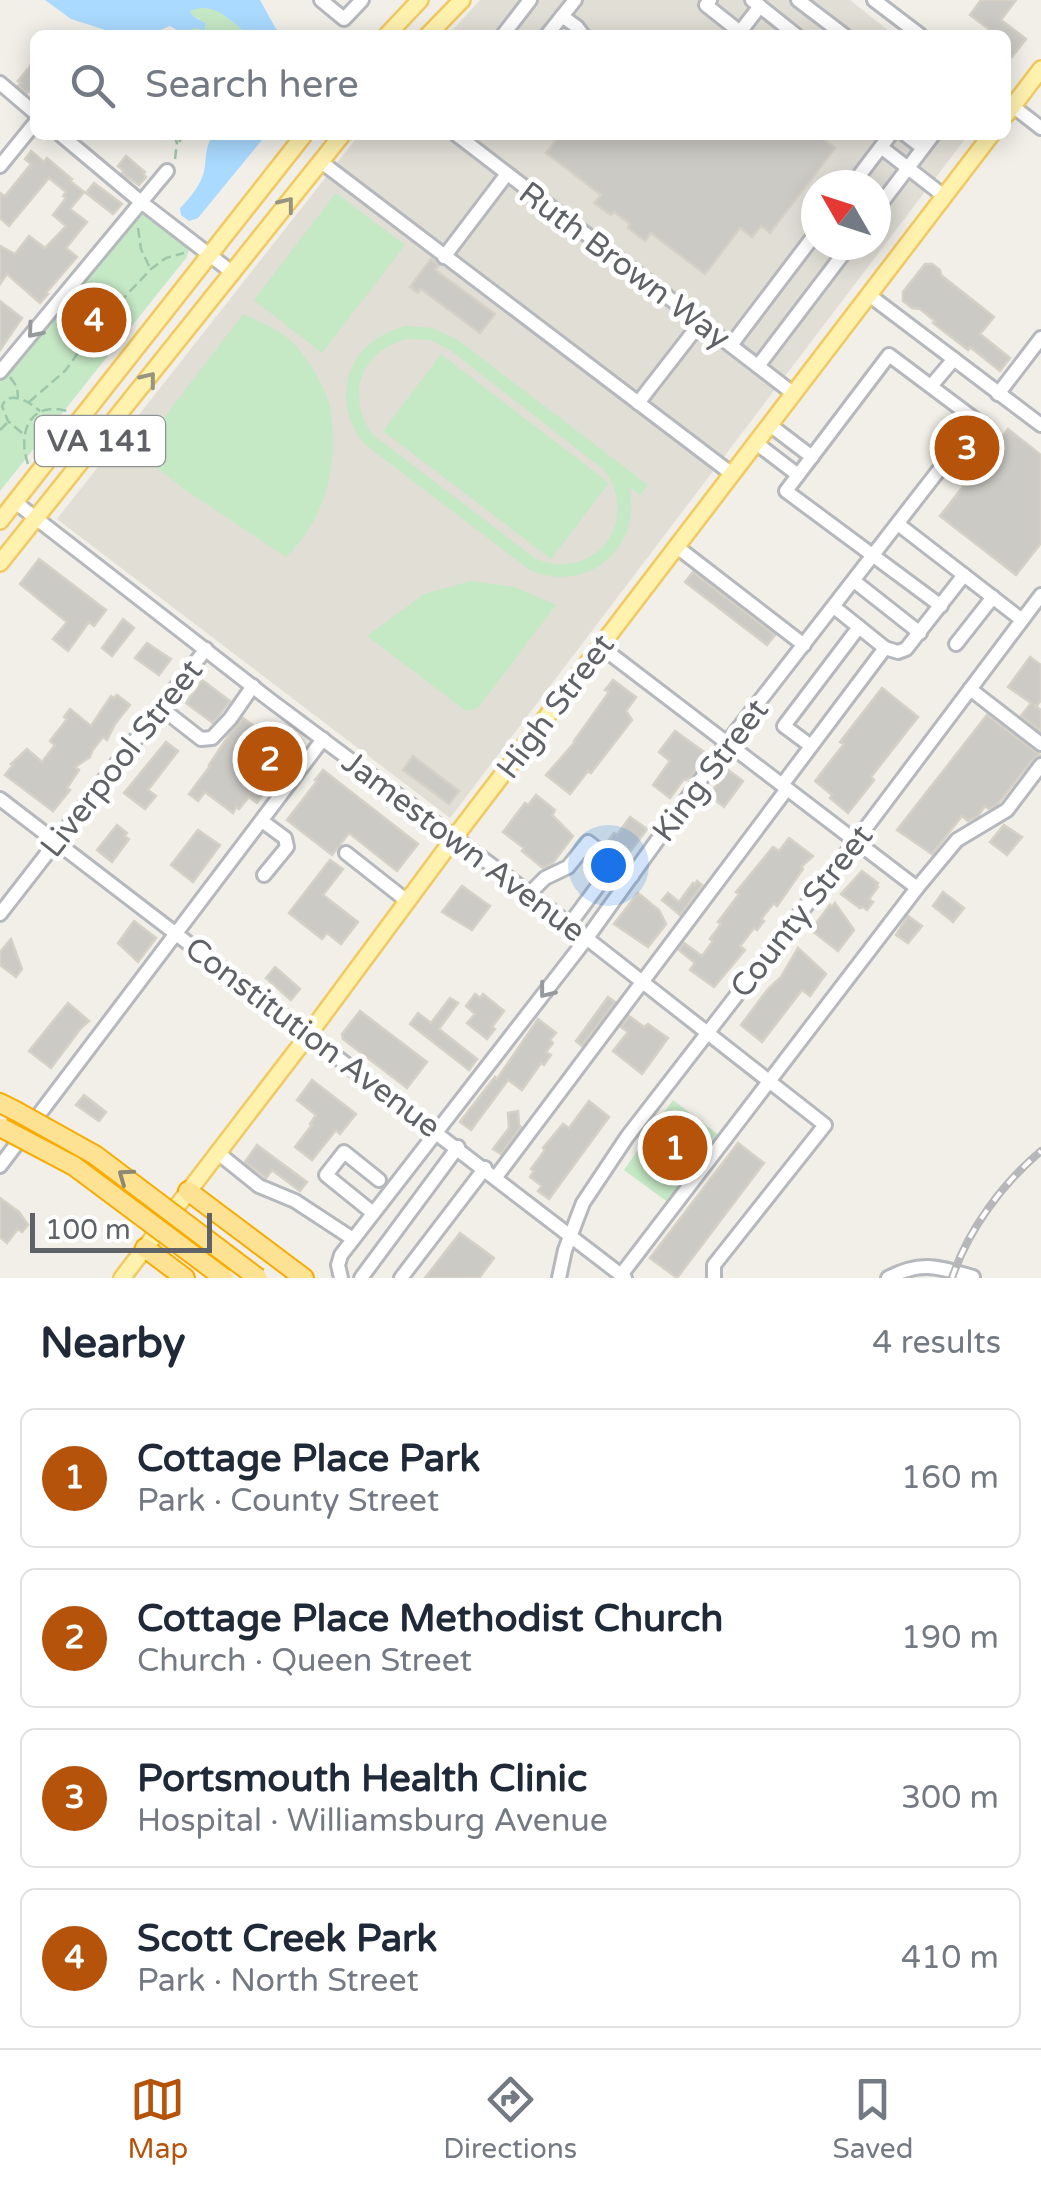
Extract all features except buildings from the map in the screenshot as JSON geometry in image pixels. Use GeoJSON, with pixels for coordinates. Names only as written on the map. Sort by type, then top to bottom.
{"type":"FeatureCollection","features":[{"type":"Feature","properties":{"kind":"highway"},"geometry":{"type":"LineString","coordinates":[[8,1107],[95,1155],[258,1278]]}},
{"type":"Feature","properties":{"kind":"highway"},"geometry":{"type":"LineString","coordinates":[[1,1127],[74,1166],[224,1278]]}},
{"type":"Feature","properties":{"kind":"highway"},"geometry":{"type":"LineString","coordinates":[[188,1191],[304,1278]]}},
{"type":"Feature","properties":{"kind":"highway"},"geometry":{"type":"LineString","coordinates":[[145,1248],[185,1278]]}},
{"type":"Feature","properties":{"kind":"main road"},"geometry":{"type":"LineString","coordinates":[[393,30],[420,0]]}},
{"type":"Feature","properties":{"kind":"main road"},"geometry":{"type":"LineString","coordinates":[[433,30],[462,0]]}},
{"type":"Feature","properties":{"kind":"main road"},"geometry":{"type":"LineString","coordinates":[[1011,104],[1041,69]]}},
{"type":"Feature","properties":{"kind":"main road","name":"VA 141"},"geometry":{"type":"LineString","coordinates":[[0,522],[300,140]]}},
{"type":"Feature","properties":{"kind":"main road","name":"VA 141"},"geometry":{"type":"LineString","coordinates":[[0,564],[338,140]]}},
{"type":"Feature","properties":{"kind":"main road","name":"High Street"},"geometry":{"type":"LineString","coordinates":[[122,1278],[987,140]]}},
{"type":"Feature","properties":{"kind":"street"},"geometry":{"type":"LineString","coordinates":[[320,0],[344,19],[362,0]]}},
{"type":"Feature","properties":{"kind":"street"},"geometry":{"type":"LineString","coordinates":[[507,30],[530,0]]}},
{"type":"Feature","properties":{"kind":"street"},"geometry":{"type":"LineString","coordinates":[[551,30],[575,0]]}},
{"type":"Feature","properties":{"kind":"street"},"geometry":{"type":"LineString","coordinates":[[710,0],[706,5],[737,30]]}},
{"type":"Feature","properties":{"kind":"street"},"geometry":{"type":"LineString","coordinates":[[798,0],[837,30]]}},
{"type":"Feature","properties":{"kind":"street"},"geometry":{"type":"LineString","coordinates":[[883,2],[914,30]]}},
{"type":"Feature","properties":{"kind":"street"},"geometry":{"type":"LineString","coordinates":[[741,30],[756,3],[790,30]]}},
{"type":"Feature","properties":{"kind":"street"},"geometry":{"type":"LineString","coordinates":[[562,16],[579,30]]}},
{"type":"Feature","properties":{"kind":"street"},"geometry":{"type":"LineString","coordinates":[[0,83],[30,108]]}},
{"type":"Feature","properties":{"kind":"street"},"geometry":{"type":"LineString","coordinates":[[1011,109],[1041,128]]}},
{"type":"Feature","properties":{"kind":"street"},"geometry":{"type":"LineString","coordinates":[[0,166],[30,128]]}},
{"type":"Feature","properties":{"kind":"street"},"geometry":{"type":"LineString","coordinates":[[68,140],[233,273]]}},
{"type":"Feature","properties":{"kind":"street","name":"Ruth Brown Way"},"geometry":{"type":"LineString","coordinates":[[467,140],[794,394]]}},
{"type":"Feature","properties":{"kind":"street"},"geometry":{"type":"LineString","coordinates":[[864,170],[887,140]]}},
{"type":"Feature","properties":{"kind":"street"},"geometry":{"type":"LineString","coordinates":[[913,140],[923,148]]}},
{"type":"Feature","properties":{"kind":"street"},"geometry":{"type":"LineString","coordinates":[[891,190],[929,140]]}},
{"type":"Feature","properties":{"kind":"street"},"geometry":{"type":"LineString","coordinates":[[881,148],[944,196]]}},
{"type":"Feature","properties":{"kind":"street"},"geometry":{"type":"LineString","coordinates":[[320,161],[732,474]]}},
{"type":"Feature","properties":{"kind":"street"},"geometry":{"type":"LineString","coordinates":[[2,370],[166,171]]}},
{"type":"Feature","properties":{"kind":"street"},"geometry":{"type":"LineString","coordinates":[[444,257],[507,174]]}},
{"type":"Feature","properties":{"kind":"street"},"geometry":{"type":"LineString","coordinates":[[731,345],[801,253]]}},
{"type":"Feature","properties":{"kind":"street"},"geometry":{"type":"LineString","coordinates":[[758,366],[839,260]]}},
{"type":"Feature","properties":{"kind":"street"},"geometry":{"type":"LineString","coordinates":[[869,294],[998,394],[1039,419]]}},
{"type":"Feature","properties":{"kind":"street"},"geometry":{"type":"LineString","coordinates":[[638,403],[700,322]]}},
{"type":"Feature","properties":{"kind":"street"},"geometry":{"type":"LineString","coordinates":[[998,394],[1041,338]]}},
{"type":"Feature","properties":{"kind":"street"},"geometry":{"type":"LineString","coordinates":[[941,606],[786,491],[889,354],[931,386],[954,359]]}},
{"type":"Feature","properties":{"kind":"street","name":"King Street"},"geometry":{"type":"LineString","coordinates":[[341,1278],[338,1265],[353,1239],[587,938],[727,743],[977,421],[931,386]]}},
{"type":"Feature","properties":{"kind":"street"},"geometry":{"type":"LineString","coordinates":[[770,425],[812,457]]}},
{"type":"Feature","properties":{"kind":"street"},"geometry":{"type":"LineString","coordinates":[[756,443],[798,475]]}},
{"type":"Feature","properties":{"kind":"street","name":"Jamestown Avenue"},"geometry":{"type":"LineString","coordinates":[[16,502],[570,924],[825,1125],[714,1265],[714,1278]]}},
{"type":"Feature","properties":{"kind":"street"},"geometry":{"type":"LineString","coordinates":[[898,524],[1022,620]]}},
{"type":"Feature","properties":{"kind":"street"},"geometry":{"type":"LineString","coordinates":[[677,547],[804,645]]}},
{"type":"Feature","properties":{"kind":"street"},"geometry":{"type":"LineString","coordinates":[[834,607],[885,648],[898,652],[920,633],[964,575]]}},
{"type":"Feature","properties":{"kind":"street"},"geometry":{"type":"LineString","coordinates":[[854,581],[920,633]]}},
{"type":"Feature","properties":{"kind":"street","name":"County Street"},"geometry":{"type":"LineString","coordinates":[[559,1278],[570,1234],[606,1168],[1041,595]]}},
{"type":"Feature","properties":{"kind":"street"},"geometry":{"type":"LineString","coordinates":[[956,644],[993,597]]}},
{"type":"Feature","properties":{"kind":"street"},"geometry":{"type":"LineString","coordinates":[[811,746],[784,726],[859,627]]}},
{"type":"Feature","properties":{"kind":"street"},"geometry":{"type":"LineString","coordinates":[[600,646],[917,888]]}},
{"type":"Feature","properties":{"kind":"street"},"geometry":{"type":"LineString","coordinates":[[401,1278],[643,982],[885,648]]}},
{"type":"Feature","properties":{"kind":"street","name":"Liverpool Street"},"geometry":{"type":"LineString","coordinates":[[0,914],[206,649]]}},
{"type":"Feature","properties":{"kind":"street"},"geometry":{"type":"LineString","coordinates":[[160,707],[202,739],[212,738],[253,686]]}},
{"type":"Feature","properties":{"kind":"street"},"geometry":{"type":"LineString","coordinates":[[970,689],[1041,744]]}},
{"type":"Feature","properties":{"kind":"street"},"geometry":{"type":"LineString","coordinates":[[0,1166],[323,739]]}},
{"type":"Feature","properties":{"kind":"street"},"geometry":{"type":"LineString","coordinates":[[623,1276],[917,888],[957,840],[1007,810],[1041,765]]}},
{"type":"Feature","properties":{"kind":"street","name":"Constitution Avenue"},"geometry":{"type":"LineString","coordinates":[[0,799],[623,1276]]}},
{"type":"Feature","properties":{"kind":"street"},"geometry":{"type":"LineString","coordinates":[[262,821],[285,838],[286,847],[264,875]]}},
{"type":"Feature","properties":{"kind":"street"},"geometry":{"type":"LineString","coordinates":[[529,894],[545,878],[568,867],[588,842],[632,876]]}},
{"type":"Feature","properties":{"kind":"street"},"geometry":{"type":"LineString","coordinates":[[346,854],[407,901]]}},
{"type":"Feature","properties":{"kind":"street"},"geometry":{"type":"LineString","coordinates":[[570,924],[615,863]]}},
{"type":"Feature","properties":{"kind":"street"},"geometry":{"type":"LineString","coordinates":[[361,1278],[458,1148]]}},
{"type":"Feature","properties":{"kind":"street"},"geometry":{"type":"LineString","coordinates":[[374,1213],[326,1175],[344,1152],[379,1180]]}},
{"type":"Feature","properties":{"kind":"street"},"geometry":{"type":"LineString","coordinates":[[218,1153],[259,1186],[295,1201],[353,1239]]}},
{"type":"Feature","properties":{"kind":"street"},"geometry":{"type":"LineString","coordinates":[[548,1278],[562,1262]]}},
{"type":"Feature","properties":{"kind":"street"},"geometry":{"type":"LineString","coordinates":[[888,1278],[925,1265],[946,1274],[972,1277]]}},
{"type":"Feature","properties":{"kind":"path"},"geometry":{"type":"LineString","coordinates":[[141,202],[139,241],[151,269]]}},
{"type":"Feature","properties":{"kind":"path"},"geometry":{"type":"LineString","coordinates":[[29,402],[65,371],[98,325],[157,263],[186,253],[209,254]]}},
{"type":"Feature","properties":{"kind":"path"},"geometry":{"type":"LineString","coordinates":[[2,370],[16,387],[18,398]]}},
{"type":"Feature","properties":{"kind":"path"},"geometry":{"type":"LineString","coordinates":[[24,435],[2,416],[4,400],[18,398],[41,412]]}},
{"type":"Feature","properties":{"kind":"path"},"geometry":{"type":"LineString","coordinates":[[34,479],[25,455],[24,435],[30,422],[41,412],[55,408],[83,416]]}},
{"type":"Feature","properties":{"kind":"path"},"geometry":{"type":"LineString","coordinates":[[0,430],[8,422]]}},
{"type":"Feature","properties":{"kind":"shaded area"},"geometry":{"type":"Polygon","coordinates":[[[480,0],[850,0],[888,30],[453,30],[480,0]]]}},
{"type":"Feature","properties":{"kind":"shaded area"},"geometry":{"type":"Polygon","coordinates":[[[355,140],[964,140],[891,237],[891,170],[801,170],[801,260],[873,260],[450,818],[57,519],[355,140]]]}},
{"type":"Feature","properties":{"kind":"green space"},"geometry":{"type":"Polygon","coordinates":[[[211,4],[230,15],[244,30],[190,30],[200,19],[190,11],[196,5],[211,4]]]}},
{"type":"Feature","properties":{"kind":"green space"},"geometry":{"type":"Polygon","coordinates":[[[336,193],[405,245],[322,353],[254,300],[336,193]]]}},
{"type":"Feature","properties":{"kind":"green space"},"geometry":{"type":"Polygon","coordinates":[[[150,212],[190,247],[186,258],[0,491],[0,382],[139,216],[150,212]]]}},
{"type":"Feature","properties":{"kind":"green space"},"geometry":{"type":"Polygon","coordinates":[[[243,314],[278,331],[296,346],[319,379],[330,408],[332,460],[325,495],[310,528],[286,557],[151,463],[151,435],[243,314]]]}},
{"type":"Feature","properties":{"kind":"green space"},"geometry":{"type":"Polygon","coordinates":[[[406,326],[433,328],[458,340],[648,485],[640,495],[629,487],[631,509],[627,529],[619,547],[607,560],[573,576],[531,571],[363,443],[352,425],[346,389],[358,357],[386,333],[406,326]],[[408,339],[392,345],[369,364],[359,390],[364,419],[372,434],[536,559],[557,564],[577,562],[593,554],[615,527],[618,509],[604,470],[450,350],[430,340],[408,339]]]}},
{"type":"Feature","properties":{"kind":"green space"},"geometry":{"type":"Polygon","coordinates":[[[441,354],[609,483],[551,559],[383,431],[441,354]]]}},
{"type":"Feature","properties":{"kind":"green space"},"geometry":{"type":"Polygon","coordinates":[[[471,581],[515,587],[556,605],[478,708],[466,711],[367,636],[424,594],[471,581]]]}},
{"type":"Feature","properties":{"kind":"green space"},"geometry":{"type":"Polygon","coordinates":[[[673,1100],[720,1136],[669,1203],[624,1170],[673,1100]]]}},
{"type":"Feature","properties":{"kind":"water"},"geometry":{"type":"Polygon","coordinates":[[[45,0],[260,0],[278,30],[242,30],[207,8],[190,11],[205,23],[205,30],[177,30],[170,26],[160,30],[105,30],[71,19],[45,0]]]}},
{"type":"Feature","properties":{"kind":"water"},"geometry":{"type":"Polygon","coordinates":[[[211,140],[262,140],[198,218],[189,221],[181,215],[180,208],[202,178],[211,140]]]}},
{"type":"Feature","properties":{"kind":"railway"},"geometry":{"type":"LineString","coordinates":[[952,1278],[988,1209],[1041,1151]]}},
{"type":"Feature","properties":{"kind":"place","name":"Scott Creek Park"},"geometry":{"type":"Point","coordinates":[94,320]}},
{"type":"Feature","properties":{"kind":"place","name":"Portsmouth Health Clinic"},"geometry":{"type":"Point","coordinates":[967,448]}},
{"type":"Feature","properties":{"kind":"place","name":"Cottage Place Methodist Church"},"geometry":{"type":"Point","coordinates":[270,759]}},
{"type":"Feature","properties":{"kind":"place","name":"Cottage Place Park"},"geometry":{"type":"Point","coordinates":[675,1148]}}]}
